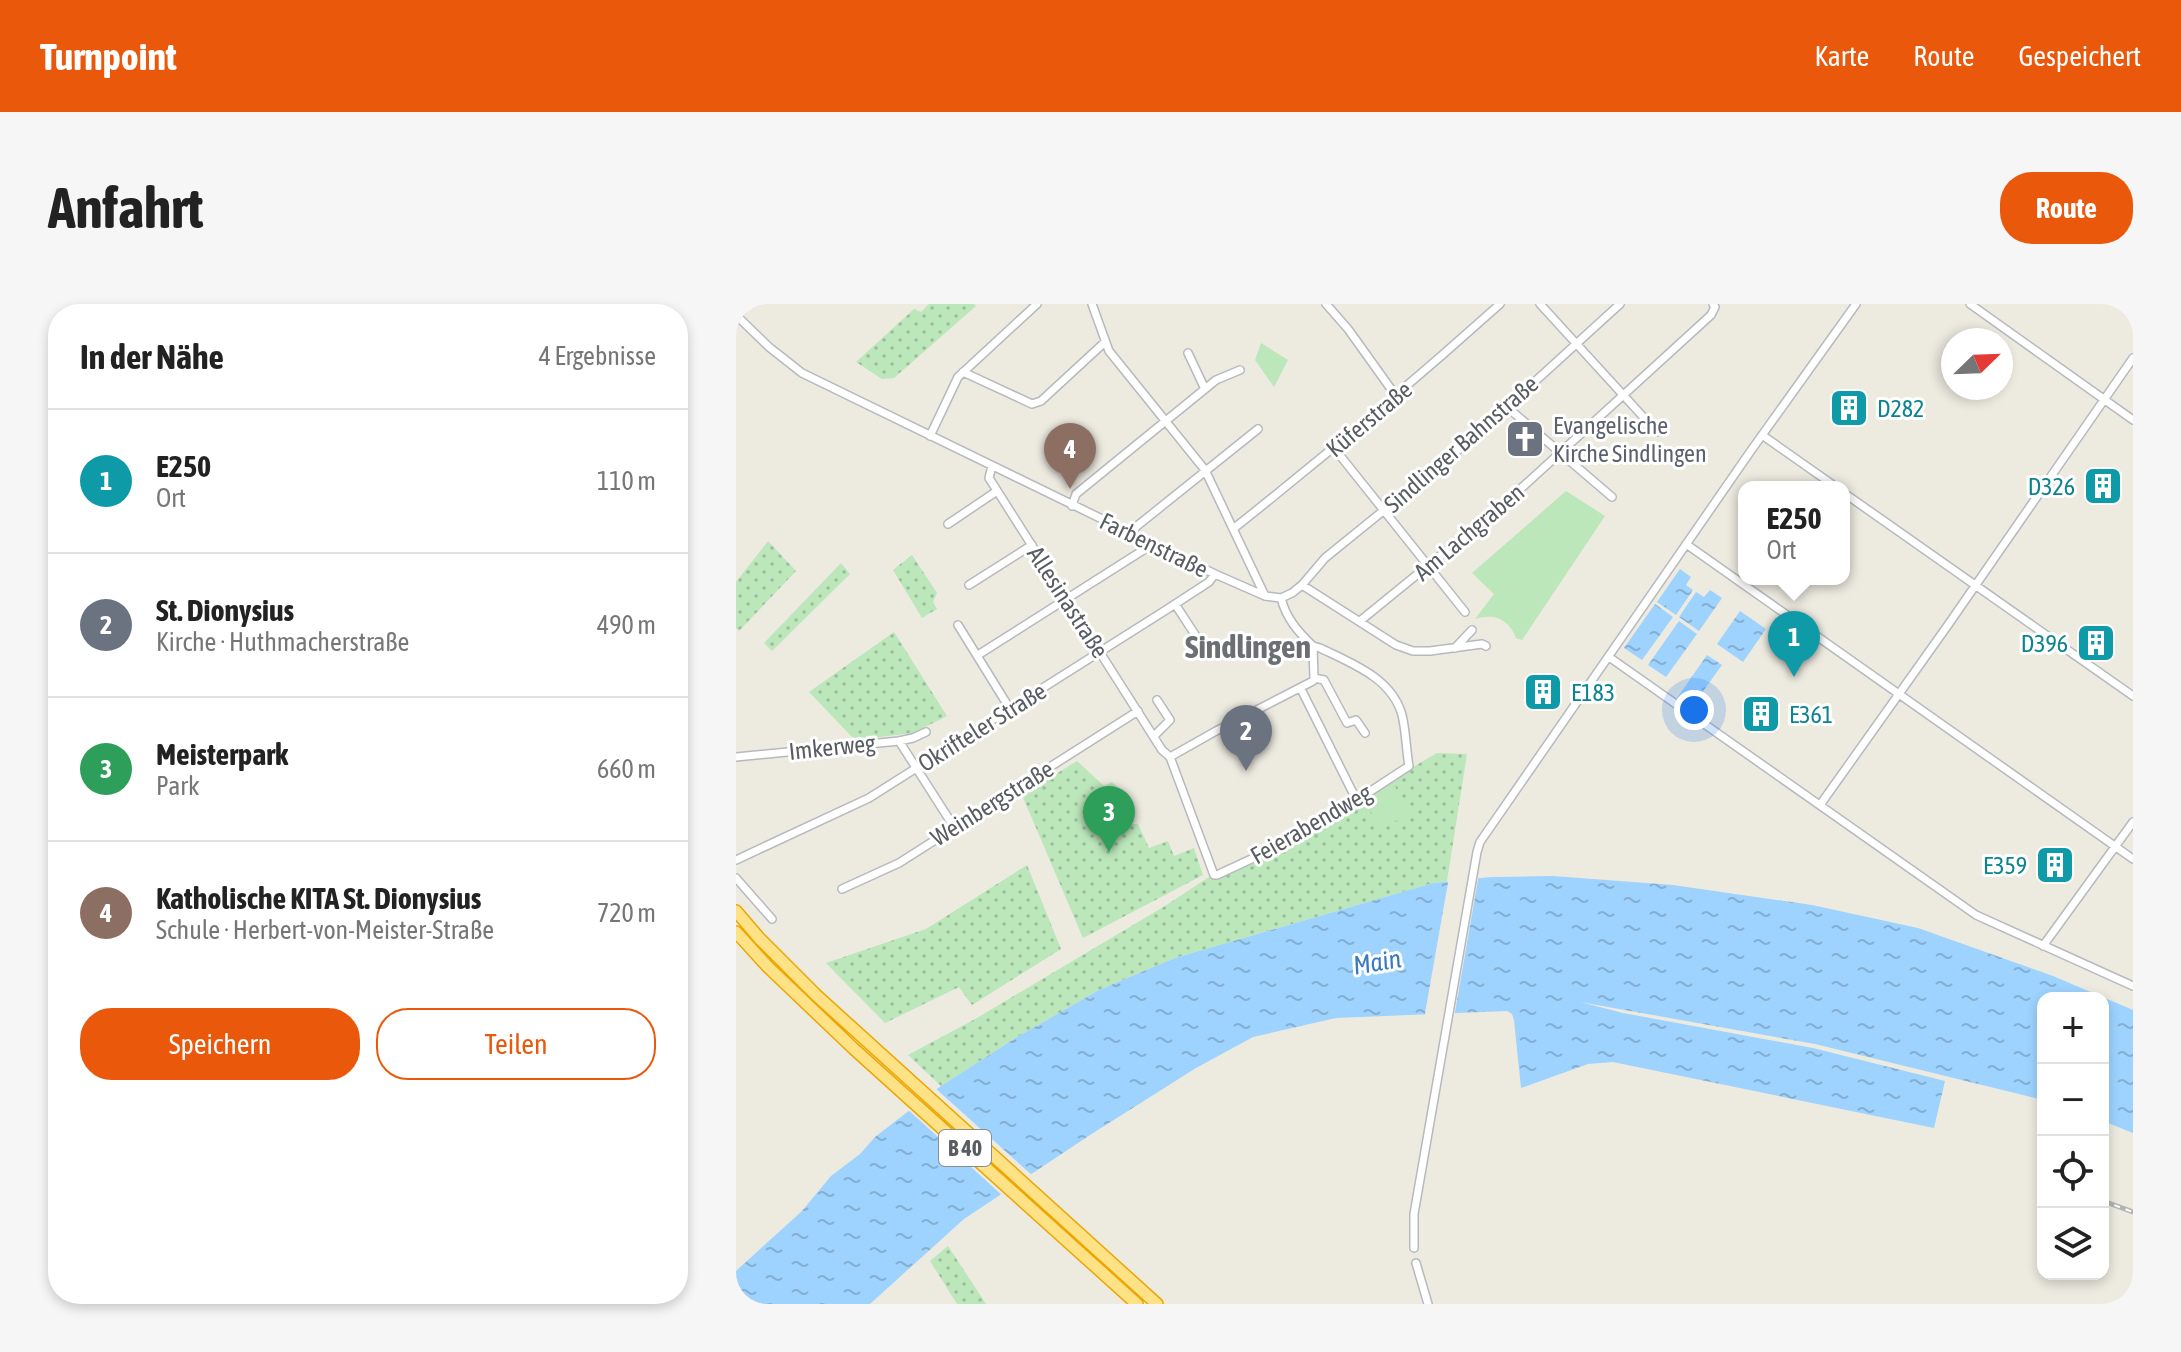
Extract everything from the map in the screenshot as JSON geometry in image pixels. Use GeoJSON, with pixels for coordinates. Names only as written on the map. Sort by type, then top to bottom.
{"type":"FeatureCollection","features":[{"type":"Feature","properties":{"kind":"highway","name":"B 40"},"geometry":{"type":"LineString","coordinates":[[736,911],[778,957],[865,1040],[1157,1304]]}},
{"type":"Feature","properties":{"kind":"highway","name":"B 40"},"geometry":{"type":"LineString","coordinates":[[736,932],[854,1049],[1137,1304]]}},
{"type":"Feature","properties":{"kind":"street"},"geometry":{"type":"LineString","coordinates":[[930,436],[958,377],[1037,304]]}},
{"type":"Feature","properties":{"kind":"street"},"geometry":{"type":"LineString","coordinates":[[1092,304],[1109,351],[1205,470],[1265,596]]}},
{"type":"Feature","properties":{"kind":"street"},"geometry":{"type":"LineString","coordinates":[[1326,304],[1396,396]]}},
{"type":"Feature","properties":{"kind":"street","name":"Küferstraße"},"geometry":{"type":"LineString","coordinates":[[1233,529],[1396,396],[1500,304]]}},
{"type":"Feature","properties":{"kind":"street"},"geometry":{"type":"LineString","coordinates":[[1540,304],[1657,432]]}},
{"type":"Feature","properties":{"kind":"street","name":"Sindlinger Bahnstraße"},"geometry":{"type":"LineString","coordinates":[[1302,585],[1321,562],[1473,438],[1620,304]]}},
{"type":"Feature","properties":{"kind":"street"},"geometry":{"type":"LineString","coordinates":[[1414,1248],[1414,1214],[1430,1114],[1480,842],[1856,304]]}},
{"type":"Feature","properties":{"kind":"street"},"geometry":{"type":"LineString","coordinates":[[1970,304],[2133,420]]}},
{"type":"Feature","properties":{"kind":"street","name":"Am Lachgraben"},"geometry":{"type":"LineString","coordinates":[[1360,621],[1560,454],[1711,315],[1714,305]]}},
{"type":"Feature","properties":{"kind":"street","name":"Farbenstraße"},"geometry":{"type":"LineString","coordinates":[[736,315],[802,373],[1215,574],[1265,596],[1281,598]]}},
{"type":"Feature","properties":{"kind":"street"},"geometry":{"type":"LineString","coordinates":[[963,372],[1032,404],[1041,401],[1105,342]]}},
{"type":"Feature","properties":{"kind":"street"},"geometry":{"type":"LineString","coordinates":[[1188,353],[1205,389]]}},
{"type":"Feature","properties":{"kind":"street"},"geometry":{"type":"LineString","coordinates":[[1820,805],[2133,358]]}},
{"type":"Feature","properties":{"kind":"street"},"geometry":{"type":"LineString","coordinates":[[1072,506],[1076,494],[1165,421],[1216,380],[1240,370]]}},
{"type":"Feature","properties":{"kind":"street"},"geometry":{"type":"LineString","coordinates":[[1507,407],[1612,497]]}},
{"type":"Feature","properties":{"kind":"street"},"geometry":{"type":"LineString","coordinates":[[1130,534],[1258,429]]}},
{"type":"Feature","properties":{"kind":"street"},"geometry":{"type":"LineString","coordinates":[[1762,435],[1827,481]]}},
{"type":"Feature","properties":{"kind":"street"},"geometry":{"type":"LineString","coordinates":[[1334,448],[1465,612]]}},
{"type":"Feature","properties":{"kind":"street","name":"Allesinastraße"},"geometry":{"type":"LineString","coordinates":[[992,466],[989,478],[1162,750],[1170,757],[1213,874]]}},
{"type":"Feature","properties":{"kind":"street"},"geometry":{"type":"LineString","coordinates":[[948,524],[997,491]]}},
{"type":"Feature","properties":{"kind":"street"},"geometry":{"type":"LineString","coordinates":[[1850,497],[2133,696]]}},
{"type":"Feature","properties":{"kind":"street"},"geometry":{"type":"LineString","coordinates":[[978,655],[1150,543]]}},
{"type":"Feature","properties":{"kind":"street"},"geometry":{"type":"LineString","coordinates":[[1686,544],[1738,580]]}},
{"type":"Feature","properties":{"kind":"street"},"geometry":{"type":"LineString","coordinates":[[969,585],[1032,545]]}},
{"type":"Feature","properties":{"kind":"street","name":"Okrifteler Straße"},"geometry":{"type":"LineString","coordinates":[[736,860],[869,798],[1101,652],[1213,579],[1215,574]]}},
{"type":"Feature","properties":{"kind":"street"},"geometry":{"type":"LineString","coordinates":[[1314,678],[1313,646],[1293,624],[1281,598],[1302,585],[1396,645],[1413,651],[1486,646]]}},
{"type":"Feature","properties":{"kind":"street"},"geometry":{"type":"LineString","coordinates":[[1745,585],[2133,859]]}},
{"type":"Feature","properties":{"kind":"street"},"geometry":{"type":"LineString","coordinates":[[1175,604],[1209,656]]}},
{"type":"Feature","properties":{"kind":"street"},"geometry":{"type":"LineString","coordinates":[[958,625],[1010,709]]}},
{"type":"Feature","properties":{"kind":"street"},"geometry":{"type":"LineString","coordinates":[[1455,648],[1472,630]]}},
{"type":"Feature","properties":{"kind":"street","name":"Feierabendweg"},"geometry":{"type":"LineString","coordinates":[[1213,874],[1217,875],[1279,846],[1322,823],[1409,766],[1402,716],[1387,689],[1372,674],[1313,646]]}},
{"type":"Feature","properties":{"kind":"street"},"geometry":{"type":"LineString","coordinates":[[1609,657],[1976,915],[2133,986]]}},
{"type":"Feature","properties":{"kind":"street"},"geometry":{"type":"LineString","coordinates":[[1170,757],[1301,689],[1314,678]]}},
{"type":"Feature","properties":{"kind":"street"},"geometry":{"type":"LineString","coordinates":[[1314,678],[1324,680],[1347,723],[1356,720],[1365,733]]}},
{"type":"Feature","properties":{"kind":"street"},"geometry":{"type":"LineString","coordinates":[[1301,689],[1356,799]]}},
{"type":"Feature","properties":{"kind":"street"},"geometry":{"type":"LineString","coordinates":[[1154,736],[1170,720],[1157,700]]}},
{"type":"Feature","properties":{"kind":"street","name":"Weinbergstraße"},"geometry":{"type":"LineString","coordinates":[[842,889],[899,863],[1138,711]]}},
{"type":"Feature","properties":{"kind":"street","name":"Imkerweg"},"geometry":{"type":"LineString","coordinates":[[736,757],[899,741],[926,732]]}},
{"type":"Feature","properties":{"kind":"street"},"geometry":{"type":"LineString","coordinates":[[899,741],[954,827]]}},
{"type":"Feature","properties":{"kind":"street"},"geometry":{"type":"LineString","coordinates":[[2043,946],[2133,822]]}},
{"type":"Feature","properties":{"kind":"street"},"geometry":{"type":"LineString","coordinates":[[736,878],[772,919]]}},
{"type":"Feature","properties":{"kind":"street"},"geometry":{"type":"LineString","coordinates":[[1416,1263],[1428,1304]]}},
{"type":"Feature","properties":{"kind":"green space"},"geometry":{"type":"Polygon","coordinates":[[[929,304],[976,306],[894,378],[882,379],[856,362],[914,309],[921,312],[929,304]]]}},
{"type":"Feature","properties":{"kind":"green space"},"geometry":{"type":"Polygon","coordinates":[[[1261,343],[1288,360],[1274,387],[1255,360],[1261,343]]]}},
{"type":"Feature","properties":{"kind":"green space"},"geometry":{"type":"Polygon","coordinates":[[[1566,491],[1605,516],[1522,640],[1516,638],[1500,619],[1475,619],[1494,594],[1472,573],[1566,491]]]}},
{"type":"Feature","properties":{"kind":"green space"},"geometry":{"type":"Polygon","coordinates":[[[768,541],[796,571],[739,631],[736,628],[736,582],[768,541]]]}},
{"type":"Feature","properties":{"kind":"green space"},"geometry":{"type":"Polygon","coordinates":[[[912,555],[937,593],[933,602],[937,609],[922,618],[893,570],[912,555]]]}},
{"type":"Feature","properties":{"kind":"green space"},"geometry":{"type":"Polygon","coordinates":[[[841,563],[850,574],[772,651],[764,643],[841,563]]]}},
{"type":"Feature","properties":{"kind":"green space"},"geometry":{"type":"Polygon","coordinates":[[[894,632],[947,716],[913,733],[855,740],[809,692],[894,632]]]}},
{"type":"Feature","properties":{"kind":"green space"},"geometry":{"type":"Polygon","coordinates":[[[1437,753],[1467,754],[1447,881],[1175,958],[1099,990],[1017,1037],[941,1086],[908,1055],[977,1018],[1212,875],[1247,864],[1437,753]]]}},
{"type":"Feature","properties":{"kind":"green space"},"geometry":{"type":"Polygon","coordinates":[[[1077,761],[1104,786],[1112,782],[1129,799],[1121,805],[1129,824],[1138,824],[1149,848],[1168,841],[1174,856],[1194,848],[1203,875],[1083,938],[1022,795],[1077,761]]]}},
{"type":"Feature","properties":{"kind":"green space"},"geometry":{"type":"Polygon","coordinates":[[[1393,782],[1411,819],[1379,823],[1362,800],[1393,782]]]}},
{"type":"Feature","properties":{"kind":"green space"},"geometry":{"type":"Polygon","coordinates":[[[1027,865],[1061,949],[972,1005],[959,987],[885,1023],[826,963],[926,929],[1027,865]]]}},
{"type":"Feature","properties":{"kind":"green space"},"geometry":{"type":"Polygon","coordinates":[[[948,1246],[986,1304],[957,1304],[930,1261],[948,1246]]]}},
{"type":"Feature","properties":{"kind":"water"},"geometry":{"type":"Polygon","coordinates":[[[1680,569],[1691,577],[1686,585],[1693,590],[1676,615],[1657,602],[1680,569]]]}},
{"type":"Feature","properties":{"kind":"water"},"geometry":{"type":"Polygon","coordinates":[[[1710,590],[1722,598],[1699,631],[1679,617],[1696,592],[1704,597],[1710,590]]]}},
{"type":"Feature","properties":{"kind":"water"},"geometry":{"type":"Polygon","coordinates":[[[1655,604],[1673,617],[1642,660],[1624,648],[1655,604]]]}},
{"type":"Feature","properties":{"kind":"water"},"geometry":{"type":"Polygon","coordinates":[[[1740,611],[1766,629],[1743,662],[1717,644],[1740,611]]]}},
{"type":"Feature","properties":{"kind":"water"},"geometry":{"type":"Polygon","coordinates":[[[1679,621],[1697,634],[1666,677],[1648,665],[1679,621]]]}},
{"type":"Feature","properties":{"kind":"water"},"geometry":{"type":"Polygon","coordinates":[[[1707,655],[1722,665],[1691,708],[1677,698],[1707,655]]]}},
{"type":"Feature","properties":{"kind":"water","name":"Main"},"geometry":{"type":"Polygon","coordinates":[[[1553,876],[1673,885],[1812,905],[1918,928],[2091,992],[2037,992],[2037,1099],[1815,1044],[1580,1002],[1623,1013],[1813,1048],[1945,1081],[1934,1128],[1613,1062],[1588,1064],[1521,1088],[1514,1020],[1507,1011],[1336,1018],[1253,1037],[1196,1068],[964,1219],[870,1304],[736,1304],[736,1271],[802,1211],[831,1176],[860,1154],[875,1137],[941,1086],[1017,1037],[1099,990],[1175,958],[1433,883],[1491,877],[1553,876]]]}},
{"type":"Feature","properties":{"kind":"water"},"geometry":{"type":"Polygon","coordinates":[[[2109,1000],[2133,1010],[2133,1133],[2109,1123],[2109,1000]]]}},
{"type":"Feature","properties":{"kind":"pier"},"geometry":{"type":"Polygon","coordinates":[[[1479,874],[1454,1018],[1424,1019],[1449,877],[1479,874]]]}},
{"type":"Feature","properties":{"kind":"pier"},"geometry":{"type":"Polygon","coordinates":[[[934,1087],[1034,1177],[1004,1197],[906,1108],[934,1087]]]}},
{"type":"Feature","properties":{"kind":"railway"},"geometry":{"type":"LineString","coordinates":[[2109,1203],[2133,1212]]}},
{"type":"Feature","properties":{"kind":"place","name":"D282"},"geometry":{"type":"Point","coordinates":[1849,408]}},
{"type":"Feature","properties":{"kind":"place","name":"Evangelische Kirche Sindlingen"},"geometry":{"type":"Point","coordinates":[1525,439]}},
{"type":"Feature","properties":{"kind":"place","name":"D326"},"geometry":{"type":"Point","coordinates":[2103,486]}},
{"type":"Feature","properties":{"kind":"place","name":"Katholische KITA St. Dionysius"},"geometry":{"type":"Point","coordinates":[1070,489]}},
{"type":"Feature","properties":{"kind":"place","name":"D396"},"geometry":{"type":"Point","coordinates":[2096,643]}},
{"type":"Feature","properties":{"kind":"place","name":"E250"},"geometry":{"type":"Point","coordinates":[1794,677]}},
{"type":"Feature","properties":{"kind":"place","name":"E183"},"geometry":{"type":"Point","coordinates":[1543,692]}},
{"type":"Feature","properties":{"kind":"place","name":"E361"},"geometry":{"type":"Point","coordinates":[1761,714]}},
{"type":"Feature","properties":{"kind":"place","name":"St. Dionysius"},"geometry":{"type":"Point","coordinates":[1246,771]}},
{"type":"Feature","properties":{"kind":"place","name":"Meisterpark"},"geometry":{"type":"Point","coordinates":[1109,852]}},
{"type":"Feature","properties":{"kind":"place","name":"E359"},"geometry":{"type":"Point","coordinates":[2055,865]}},
{"type":"Feature","properties":{"kind":"district","name":"Sindlingen"},"geometry":{"type":"Point","coordinates":[1248,646]}}]}
